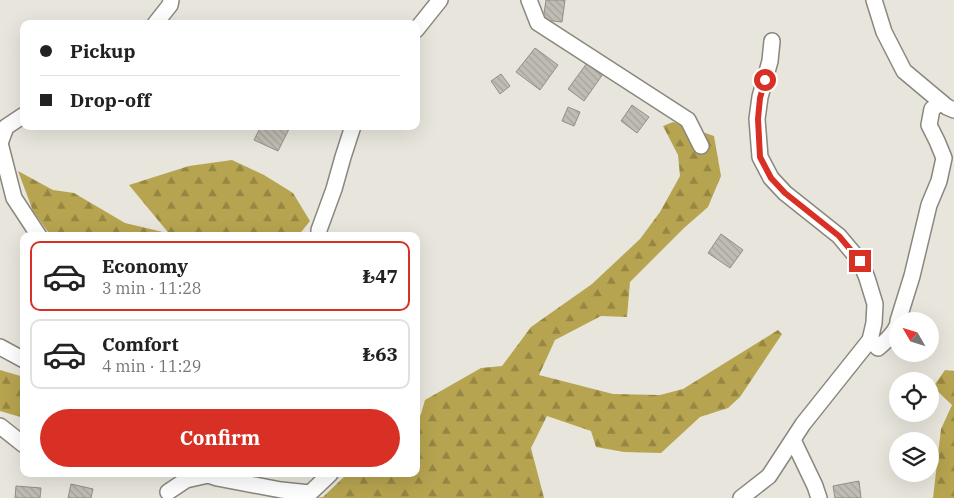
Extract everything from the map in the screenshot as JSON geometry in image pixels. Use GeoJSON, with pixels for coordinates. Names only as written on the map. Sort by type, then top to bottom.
{"type":"FeatureCollection","features":[{"type":"Feature","properties":{"kind":"street"},"geometry":{"type":"LineString","coordinates":[[158,20],[171,0]]}},
{"type":"Feature","properties":{"kind":"street"},"geometry":{"type":"LineString","coordinates":[[420,25],[440,0]]}},
{"type":"Feature","properties":{"kind":"street"},"geometry":{"type":"LineString","coordinates":[[529,0],[538,23],[688,120],[701,146]]}},
{"type":"Feature","properties":{"kind":"street"},"geometry":{"type":"LineString","coordinates":[[874,0],[884,32],[904,72],[947,108],[954,110]]}},
{"type":"Feature","properties":{"kind":"street"},"geometry":{"type":"LineString","coordinates":[[741,498],[769,476],[803,424],[870,340],[874,323],[875,304],[868,278],[860,261],[839,236],[785,193],[771,178],[760,157],[758,119],[760,98],[770,62],[772,41]]}},
{"type":"Feature","properties":{"kind":"street"},"geometry":{"type":"LineString","coordinates":[[901,312],[929,205],[939,181],[944,158],[929,125],[932,109],[941,102]]}},
{"type":"Feature","properties":{"kind":"street"},"geometry":{"type":"LineString","coordinates":[[20,117],[6,128],[0,143],[14,198],[36,232]]}},
{"type":"Feature","properties":{"kind":"street"},"geometry":{"type":"LineString","coordinates":[[319,232],[352,130]]}},
{"type":"Feature","properties":{"kind":"street"},"geometry":{"type":"LineString","coordinates":[[870,340],[878,348],[889,338]]}},
{"type":"Feature","properties":{"kind":"street"},"geometry":{"type":"LineString","coordinates":[[0,346],[20,358]]}},
{"type":"Feature","properties":{"kind":"street"},"geometry":{"type":"LineString","coordinates":[[3,430],[20,442]]}},
{"type":"Feature","properties":{"kind":"street"},"geometry":{"type":"LineString","coordinates":[[793,440],[819,498]]}},
{"type":"Feature","properties":{"kind":"street"},"geometry":{"type":"LineString","coordinates":[[168,492],[186,480],[196,477]]}},
{"type":"Feature","properties":{"kind":"street"},"geometry":{"type":"LineString","coordinates":[[214,477],[281,490],[310,493],[327,477]]}},
{"type":"Feature","properties":{"kind":"green space"},"geometry":{"type":"Polygon","coordinates":[[[673,122],[714,136],[721,176],[708,207],[630,282],[627,317],[601,316],[555,340],[539,375],[613,394],[660,395],[683,389],[778,330],[782,334],[740,397],[728,408],[700,417],[661,453],[624,452],[596,447],[591,431],[547,416],[531,448],[544,498],[311,498],[323,497],[344,477],[420,477],[420,416],[425,400],[481,368],[502,366],[531,327],[592,284],[640,239],[660,212],[680,176],[678,155],[663,126],[673,122]]]}},
{"type":"Feature","properties":{"kind":"green space"},"geometry":{"type":"Polygon","coordinates":[[[232,160],[264,175],[293,193],[310,221],[301,232],[168,232],[129,185],[189,166],[232,160]]]}},
{"type":"Feature","properties":{"kind":"green space"},"geometry":{"type":"Polygon","coordinates":[[[18,171],[53,190],[74,193],[125,223],[163,232],[48,232],[33,211],[18,171]]]}},
{"type":"Feature","properties":{"kind":"green space"},"geometry":{"type":"Polygon","coordinates":[[[0,370],[20,376],[20,417],[0,411],[0,370]]]}},
{"type":"Feature","properties":{"kind":"green space"},"geometry":{"type":"Polygon","coordinates":[[[945,370],[954,371],[954,498],[933,498],[935,482],[939,482],[941,429],[952,405],[939,393],[939,378],[945,370]]]}},
{"type":"Feature","properties":{"kind":"building"},"geometry":{"type":"Polygon","coordinates":[[[546,0],[565,0],[562,22],[543,20],[546,0]]]}},
{"type":"Feature","properties":{"kind":"building"},"geometry":{"type":"Polygon","coordinates":[[[535,48],[558,65],[540,90],[516,72],[535,48]]]}},
{"type":"Feature","properties":{"kind":"building"},"geometry":{"type":"Polygon","coordinates":[[[587,63],[603,74],[584,101],[568,89],[587,63]]]}},
{"type":"Feature","properties":{"kind":"building"},"geometry":{"type":"Polygon","coordinates":[[[501,74],[510,86],[500,94],[491,81],[501,74]]]}},
{"type":"Feature","properties":{"kind":"building"},"geometry":{"type":"Polygon","coordinates":[[[632,105],[649,117],[637,133],[621,121],[632,105]]]}},
{"type":"Feature","properties":{"kind":"building"},"geometry":{"type":"Polygon","coordinates":[[[568,107],[580,112],[574,126],[562,121],[568,107]]]}},
{"type":"Feature","properties":{"kind":"building"},"geometry":{"type":"Polygon","coordinates":[[[259,130],[288,130],[278,151],[254,140],[259,130]]]}},
{"type":"Feature","properties":{"kind":"building"},"geometry":{"type":"Polygon","coordinates":[[[721,234],[743,250],[730,268],[708,253],[721,234]]]}},
{"type":"Feature","properties":{"kind":"building"},"geometry":{"type":"Polygon","coordinates":[[[859,481],[861,498],[835,498],[833,486],[859,481]]]}},
{"type":"Feature","properties":{"kind":"building"},"geometry":{"type":"Polygon","coordinates":[[[71,484],[93,489],[91,498],[68,498],[71,484]]]}},
{"type":"Feature","properties":{"kind":"building"},"geometry":{"type":"Polygon","coordinates":[[[16,486],[41,488],[40,498],[15,498],[16,486]]]}},
{"type":"Feature","properties":{"kind":"route"},"geometry":{"type":"LineString","coordinates":[[765,80],[760,98],[758,119],[760,157],[771,178],[785,193],[839,236],[860,261]]}}]}
